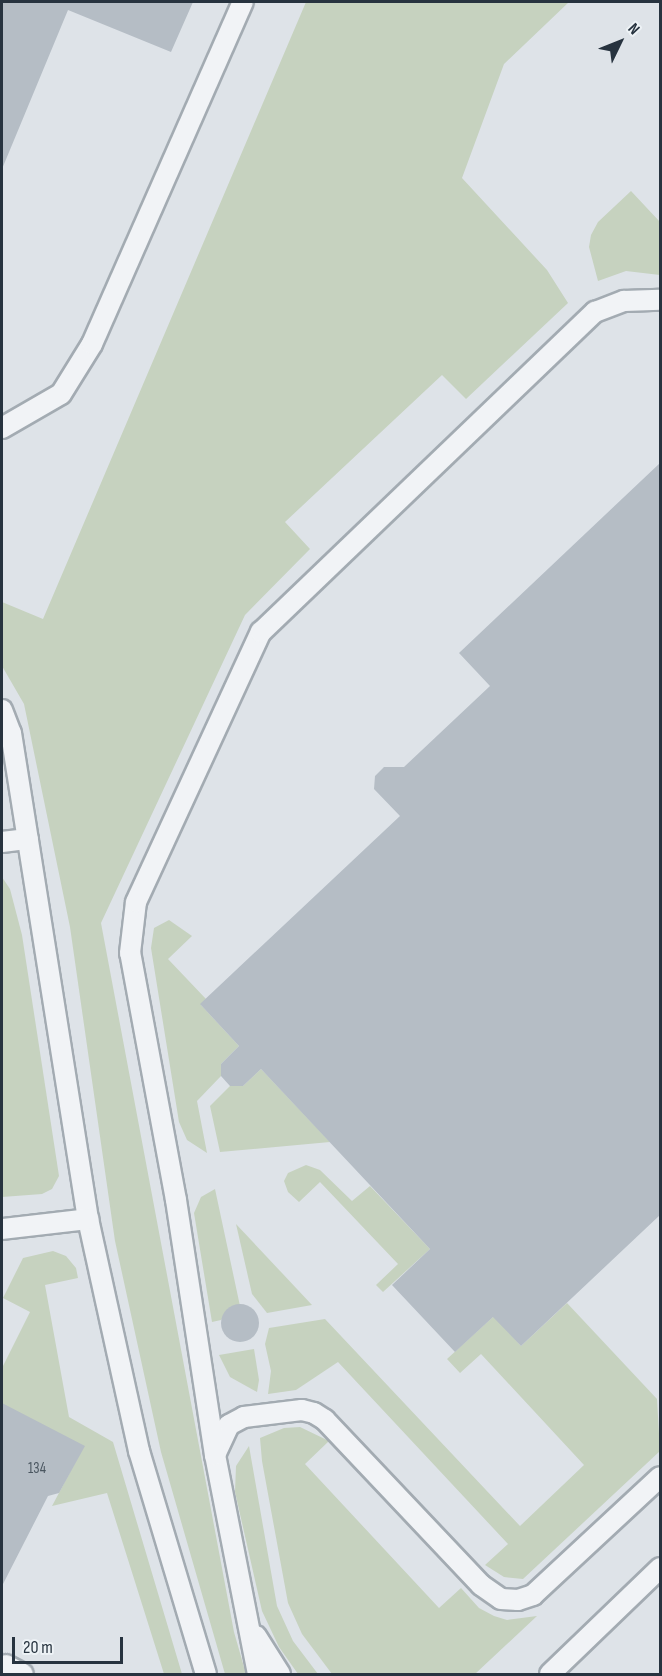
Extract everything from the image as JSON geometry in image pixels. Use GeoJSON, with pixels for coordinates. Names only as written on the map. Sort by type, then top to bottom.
{"type":"FeatureCollection","features":[{"type":"Feature","properties":{"kind":"lane"},"geometry":{"type":"LineString","coordinates":[[2,429],[61,394],[92,344],[243,2]]}},
{"type":"Feature","properties":{"kind":"lane"},"geometry":{"type":"LineString","coordinates":[[258,1674],[215,1455],[176,1200],[130,953],[136,902],[261,632],[595,312],[624,301],[660,300]]}},
{"type":"Feature","properties":{"kind":"lane"},"geometry":{"type":"LineString","coordinates":[[2,710],[11,733],[88,1219],[139,1451],[206,1674]]}},
{"type":"Feature","properties":{"kind":"lane"},"geometry":{"type":"LineString","coordinates":[[2,842],[28,839]]}},
{"type":"Feature","properties":{"kind":"lane"},"geometry":{"type":"LineString","coordinates":[[2,1229],[88,1219]]}},
{"type":"Feature","properties":{"kind":"lane"},"geometry":{"type":"LineString","coordinates":[[215,1455],[229,1425],[244,1417],[302,1410],[314,1413],[326,1420],[481,1585],[501,1599],[518,1600],[533,1595],[660,1477]]}},
{"type":"Feature","properties":{"kind":"lane"},"geometry":{"type":"LineString","coordinates":[[550,1674],[660,1568]]}},
{"type":"Feature","properties":{"kind":"lane"},"geometry":{"type":"LineString","coordinates":[[245,1615],[280,1674]]}},
{"type":"Feature","properties":{"kind":"green space"},"geometry":{"type":"Polygon","coordinates":[[[306,2],[569,2],[504,64],[462,178],[547,270],[568,303],[466,399],[442,375],[285,522],[310,549],[245,615],[101,923],[234,1632],[246,1674],[225,1674],[161,1452],[115,1241],[70,927],[24,704],[2,666],[2,602],[43,619],[306,2]]]}},
{"type":"Feature","properties":{"kind":"green space"},"geometry":{"type":"Polygon","coordinates":[[[631,191],[660,222],[660,275],[626,271],[598,281],[589,247],[591,235],[598,222],[631,191]]]}},
{"type":"Feature","properties":{"kind":"green space"},"geometry":{"type":"Polygon","coordinates":[[[2,877],[10,889],[22,935],[59,1176],[52,1189],[42,1194],[2,1197],[2,877]]]}},
{"type":"Feature","properties":{"kind":"green space"},"geometry":{"type":"Polygon","coordinates":[[[169,920],[192,936],[168,959],[206,999],[201,1005],[239,1046],[221,1064],[221,1076],[197,1101],[207,1153],[187,1140],[179,1122],[151,948],[154,928],[169,920]]]}},
{"type":"Feature","properties":{"kind":"green space"},"geometry":{"type":"Polygon","coordinates":[[[261,1069],[330,1142],[220,1152],[210,1106],[230,1086],[243,1086],[261,1069]]]}},
{"type":"Feature","properties":{"kind":"green space"},"geometry":{"type":"Polygon","coordinates":[[[306,1165],[320,1170],[352,1201],[370,1186],[430,1249],[383,1292],[376,1285],[398,1264],[320,1182],[299,1202],[288,1192],[284,1181],[288,1173],[306,1165]]]}},
{"type":"Feature","properties":{"kind":"green space"},"geometry":{"type":"Polygon","coordinates":[[[215,1189],[240,1306],[229,1308],[221,1320],[212,1322],[194,1213],[201,1197],[215,1189]]]}},
{"type":"Feature","properties":{"kind":"green space"},"geometry":{"type":"Polygon","coordinates":[[[236,1224],[312,1305],[267,1313],[252,1294],[236,1224]]]}},
{"type":"Feature","properties":{"kind":"green space"},"geometry":{"type":"Polygon","coordinates":[[[53,1251],[66,1256],[76,1268],[78,1278],[45,1285],[69,1417],[113,1442],[182,1674],[164,1674],[107,1493],[52,1506],[84,1446],[2,1441],[2,1368],[30,1312],[3,1298],[23,1258],[53,1251]]]}},
{"type":"Feature","properties":{"kind":"green space"},"geometry":{"type":"Polygon","coordinates":[[[567,1303],[657,1399],[660,1451],[523,1579],[504,1577],[485,1565],[508,1544],[338,1362],[296,1390],[268,1394],[271,1371],[265,1344],[269,1328],[325,1319],[520,1526],[584,1465],[481,1354],[460,1373],[447,1359],[494,1316],[521,1346],[567,1303]]]}},
{"type":"Feature","properties":{"kind":"green space"},"geometry":{"type":"Polygon","coordinates":[[[254,1349],[259,1380],[257,1392],[230,1377],[219,1355],[254,1349]]]}},
{"type":"Feature","properties":{"kind":"green space"},"geometry":{"type":"Polygon","coordinates":[[[300,1427],[329,1441],[305,1464],[439,1608],[461,1588],[479,1608],[494,1616],[507,1620],[537,1616],[475,1674],[332,1674],[302,1634],[288,1603],[262,1461],[260,1438],[284,1428],[300,1427]]]}},
{"type":"Feature","properties":{"kind":"green space"},"geometry":{"type":"Polygon","coordinates":[[[249,1446],[277,1606],[293,1641],[318,1674],[298,1674],[279,1647],[262,1611],[235,1492],[236,1466],[249,1446]]]}},
{"type":"Feature","properties":{"kind":"building"},"geometry":{"type":"Polygon","coordinates":[[[2,2],[193,2],[171,52],[68,10],[2,169],[2,2]]]}},
{"type":"Feature","properties":{"kind":"building"},"geometry":{"type":"Polygon","coordinates":[[[660,463],[660,1215],[521,1346],[493,1317],[455,1352],[392,1285],[430,1249],[261,1069],[243,1086],[230,1086],[221,1076],[221,1064],[239,1046],[200,1004],[400,816],[374,789],[375,776],[384,767],[404,767],[490,686],[459,653],[660,463]]]}},
{"type":"Feature","properties":{"kind":"building"},"geometry":{"type":"Polygon","coordinates":[[[240,1304],[253,1310],[259,1323],[253,1336],[240,1342],[227,1336],[221,1323],[227,1310],[240,1304]]]}},
{"type":"Feature","properties":{"kind":"building"},"geometry":{"type":"Polygon","coordinates":[[[2,1403],[85,1446],[59,1493],[48,1496],[2,1586],[2,1403]]]}}]}
